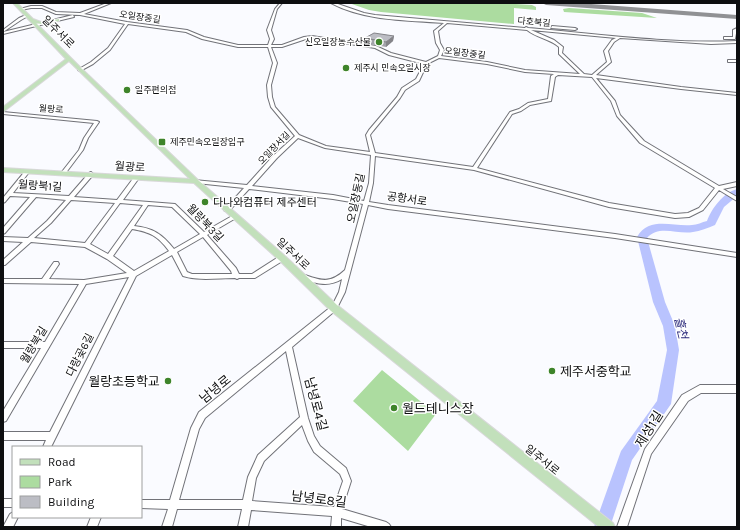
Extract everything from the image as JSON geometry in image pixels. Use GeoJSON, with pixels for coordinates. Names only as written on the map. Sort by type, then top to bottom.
{"type":"FeatureCollection","features":[{"type":"Feature","properties":{"kind":"main road","name":"일주서로"},"geometry":{"type":"LineString","coordinates":[[15,3],[80,70],[196,181],[234,217],[282,258],[334,308],[609,527]]}},
{"type":"Feature","properties":{"kind":"main road"},"geometry":{"type":"LineString","coordinates":[[26,15],[41,23],[58,20]]}},
{"type":"Feature","properties":{"kind":"main road"},"geometry":{"type":"LineString","coordinates":[[43,32],[43,26],[58,20]]}},
{"type":"Feature","properties":{"kind":"main road","name":"월랑로"},"geometry":{"type":"LineString","coordinates":[[3,110],[69,59]]}},
{"type":"Feature","properties":{"kind":"main road","name":"월광로"},"geometry":{"type":"LineString","coordinates":[[3,170],[196,181]]}},
{"type":"Feature","properties":{"kind":"street"},"geometry":{"type":"LineString","coordinates":[[3,32],[58,20],[111,3]]}},
{"type":"Feature","properties":{"kind":"street","name":"오일장서길"},"geometry":{"type":"LineString","coordinates":[[227,210],[297,136],[273,107],[269,85],[275,63],[269,46],[272,39],[269,30],[276,9],[281,3]]}},
{"type":"Feature","properties":{"kind":"street","name":"다호북길"},"geometry":{"type":"LineString","coordinates":[[332,3],[371,15],[620,37],[711,43],[737,42]]}},
{"type":"Feature","properties":{"kind":"street"},"geometry":{"type":"LineString","coordinates":[[344,3],[369,12],[385,14],[563,27],[669,37],[707,39],[734,38],[735,30],[737,29]]}},
{"type":"Feature","properties":{"kind":"street"},"geometry":{"type":"LineString","coordinates":[[3,32],[37,7],[56,13],[80,14]]}},
{"type":"Feature","properties":{"kind":"street","name":"오일장중길"},"geometry":{"type":"LineString","coordinates":[[80,14],[127,24],[187,31],[203,38],[238,46],[286,46],[305,38],[312,37],[333,42],[376,47],[390,54],[426,63],[439,57],[487,63],[525,71],[593,76],[737,94]]}},
{"type":"Feature","properties":{"kind":"street"},"geometry":{"type":"LineString","coordinates":[[439,57],[442,50],[438,43],[436,31],[447,22]]}},
{"type":"Feature","properties":{"kind":"street"},"geometry":{"type":"LineString","coordinates":[[80,70],[109,49],[127,24]]}},
{"type":"Feature","properties":{"kind":"street"},"geometry":{"type":"LineString","coordinates":[[526,28],[532,33],[548,38],[560,45],[562,47],[560,53],[584,76]]}},
{"type":"Feature","properties":{"kind":"street"},"geometry":{"type":"LineString","coordinates":[[620,37],[613,41],[606,51],[609,62],[593,76],[613,101],[619,117],[642,142],[737,199]]}},
{"type":"Feature","properties":{"kind":"street"},"geometry":{"type":"LineString","coordinates":[[729,61],[737,61]]}},
{"type":"Feature","properties":{"kind":"street","name":"오일장동길"},"geometry":{"type":"LineString","coordinates":[[334,308],[342,292],[371,184],[373,155],[368,135],[399,97],[403,89],[418,80],[426,63]]}},
{"type":"Feature","properties":{"kind":"street"},"geometry":{"type":"LineString","coordinates":[[474,169],[511,113],[520,110],[529,104],[550,100],[551,81],[553,76],[557,74]]}},
{"type":"Feature","properties":{"kind":"street","name":"월랑로"},"geometry":{"type":"LineString","coordinates":[[3,113],[97,122],[86,138],[82,150],[63,173]]}},
{"type":"Feature","properties":{"kind":"street"},"geometry":{"type":"LineString","coordinates":[[297,136],[325,147],[474,169],[609,205],[675,216],[689,215],[701,209],[718,188],[737,184]]}},
{"type":"Feature","properties":{"kind":"street","name":"월랑북1길"},"geometry":{"type":"LineString","coordinates":[[3,201],[28,171]]}},
{"type":"Feature","properties":{"kind":"street"},"geometry":{"type":"LineString","coordinates":[[3,263],[31,240],[70,199],[91,174]]}},
{"type":"Feature","properties":{"kind":"street"},"geometry":{"type":"LineString","coordinates":[[86,245],[137,177]]}},
{"type":"Feature","properties":{"kind":"street","name":"공항서로"},"geometry":{"type":"LineString","coordinates":[[196,181],[617,237],[737,255]]}},
{"type":"Feature","properties":{"kind":"street","name":"월랑북1길"},"geometry":{"type":"LineString","coordinates":[[9,194],[118,201]]}},
{"type":"Feature","properties":{"kind":"street"},"geometry":{"type":"LineString","coordinates":[[3,232],[34,196]]}},
{"type":"Feature","properties":{"kind":"street","name":"월랑북3길"},"geometry":{"type":"LineString","coordinates":[[118,201],[173,205],[203,234],[234,270],[237,277]]}},
{"type":"Feature","properties":{"kind":"street"},"geometry":{"type":"LineString","coordinates":[[109,257],[147,202]]}},
{"type":"Feature","properties":{"kind":"street"},"geometry":{"type":"LineString","coordinates":[[3,281],[84,282],[134,274],[234,217]]}},
{"type":"Feature","properties":{"kind":"street"},"geometry":{"type":"LineString","coordinates":[[130,227],[155,233],[174,251],[185,274],[192,276],[253,276],[282,258]]}},
{"type":"Feature","properties":{"kind":"street"},"geometry":{"type":"LineString","coordinates":[[3,239],[86,245],[109,257],[134,274]]}},
{"type":"Feature","properties":{"kind":"street"},"geometry":{"type":"LineString","coordinates":[[43,282],[56,264]]}},
{"type":"Feature","properties":{"kind":"street"},"geometry":{"type":"LineString","coordinates":[[299,275],[327,283],[340,278],[348,271]]}},
{"type":"Feature","properties":{"kind":"street","name":"다랑곶6길"},"geometry":{"type":"LineString","coordinates":[[48,446],[134,274]]}},
{"type":"Feature","properties":{"kind":"street","name":"월랑북길"},"geometry":{"type":"LineString","coordinates":[[3,418],[84,282]]}},
{"type":"Feature","properties":{"kind":"street","name":"남녕로"},"geometry":{"type":"LineString","coordinates":[[167,527],[195,428],[202,415],[334,308]]}},
{"type":"Feature","properties":{"kind":"street"},"geometry":{"type":"LineString","coordinates":[[3,345],[47,345]]}},
{"type":"Feature","properties":{"kind":"street","name":"남녕로4길"},"geometry":{"type":"LineString","coordinates":[[288,346],[304,418],[311,438],[317,449],[342,471],[347,481],[337,512],[336,527]]}},
{"type":"Feature","properties":{"kind":"street","name":"제성1길"},"geometry":{"type":"LineString","coordinates":[[622,527],[648,452],[685,398],[700,389],[737,389]]}},
{"type":"Feature","properties":{"kind":"street"},"geometry":{"type":"LineString","coordinates":[[243,527],[252,477],[261,458],[304,418]]}},
{"type":"Feature","properties":{"kind":"street"},"geometry":{"type":"LineString","coordinates":[[3,436],[53,436]]}},
{"type":"Feature","properties":{"kind":"street","name":"남녕로8길"},"geometry":{"type":"LineString","coordinates":[[142,504],[247,505],[337,512],[386,527]]}},
{"type":"Feature","properties":{"kind":"street"},"geometry":{"type":"LineString","coordinates":[[8,527],[12,518]]}},
{"type":"Feature","properties":{"kind":"green space"},"geometry":{"type":"Polygon","coordinates":[[[349,3],[499,3],[532,5],[536,7],[536,10],[514,8],[514,24],[381,12],[369,10],[349,3]]]}},
{"type":"Feature","properties":{"kind":"green space"},"geometry":{"type":"Polygon","coordinates":[[[569,8],[642,13],[657,18],[564,12],[563,9],[569,8]]]}},
{"type":"Feature","properties":{"kind":"green space","name":"월드테니스장"},"geometry":{"type":"Polygon","coordinates":[[[382,370],[436,414],[408,451],[353,401],[382,370]]]}},
{"type":"Feature","properties":{"kind":"building"},"geometry":{"type":"Polygon","coordinates":[[[374,33],[394,36],[386,42],[365,38],[374,33]]]}},
{"type":"Feature","properties":{"kind":"waterway","name":"흘천"},"geometry":{"type":"LineString","coordinates":[[602,527],[626,456],[664,404],[673,350],[669,326],[659,302],[642,237],[646,232],[658,227],[692,229],[711,223],[715,213],[721,205],[737,192]]}},
{"type":"Feature","properties":{"kind":"taxiway"},"geometry":{"type":"LineString","coordinates":[[546,3],[737,17]]}},
{"type":"Feature","properties":{"kind":"place","name":"신오일장농수산물"},"geometry":{"type":"Point","coordinates":[379,42]}},
{"type":"Feature","properties":{"kind":"place","name":"제주시 민속오일시장"},"geometry":{"type":"Point","coordinates":[346,68]}},
{"type":"Feature","properties":{"kind":"place","name":"일주편의점"},"geometry":{"type":"Point","coordinates":[127,90]}},
{"type":"Feature","properties":{"kind":"place","name":"제주민속오일장입구"},"geometry":{"type":"Point","coordinates":[162,142]}},
{"type":"Feature","properties":{"kind":"place","name":"다나와컴퓨터 제주센터"},"geometry":{"type":"Point","coordinates":[205,202]}},
{"type":"Feature","properties":{"kind":"place","name":"제주서중학교"},"geometry":{"type":"Point","coordinates":[552,371]}},
{"type":"Feature","properties":{"kind":"place","name":"월랑초등학교"},"geometry":{"type":"Point","coordinates":[168,381]}},
{"type":"Feature","properties":{"kind":"place","name":"월드테니스장"},"geometry":{"type":"Point","coordinates":[394,408]}}]}
